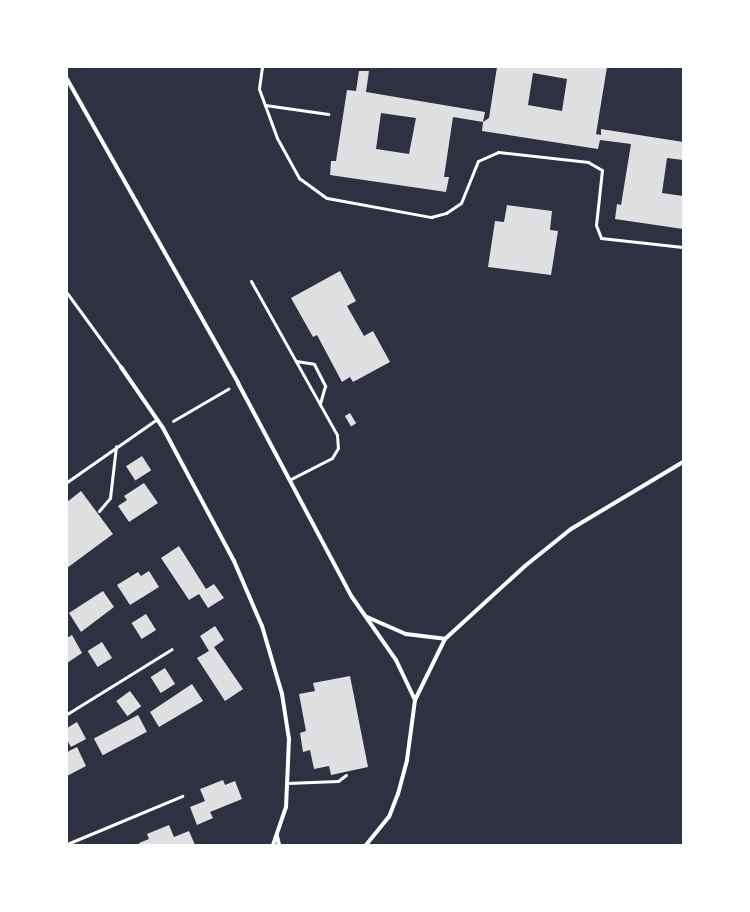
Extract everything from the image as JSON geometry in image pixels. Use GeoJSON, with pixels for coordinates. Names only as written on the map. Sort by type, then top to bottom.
{"type":"FeatureCollection","features":[{"type":"Feature","properties":{"kind":"street"},"geometry":{"type":"LineString","coordinates":[[67,79],[238,383],[352,597],[396,660],[415,700]]}},
{"type":"Feature","properties":{"kind":"street"},"geometry":{"type":"LineString","coordinates":[[121,367],[163,428],[234,561],[262,626],[283,702],[289,739],[286,806],[273,845]]}},
{"type":"Feature","properties":{"kind":"street"},"geometry":{"type":"LineString","coordinates":[[366,845],[389,817],[398,794],[407,760],[415,700],[445,639],[525,566],[571,529],[683,462]]}},
{"type":"Feature","properties":{"kind":"street"},"geometry":{"type":"LineString","coordinates":[[366,617],[406,634],[445,639]]}},
{"type":"Feature","properties":{"kind":"street"},"geometry":{"type":"LineString","coordinates":[[277,836],[279,845]]}},
{"type":"Feature","properties":{"kind":"lane"},"geometry":{"type":"LineString","coordinates":[[262,67],[259,89],[277,138],[299,178],[327,198],[430,217],[446,213],[462,203],[478,160],[498,152],[588,162],[602,170],[596,226],[601,238],[683,247]]}},
{"type":"Feature","properties":{"kind":"lane"},"geometry":{"type":"LineString","coordinates":[[265,105],[328,114]]}},
{"type":"Feature","properties":{"kind":"lane"},"geometry":{"type":"LineString","coordinates":[[252,281],[336,435],[338,448],[332,458],[290,480]]}},
{"type":"Feature","properties":{"kind":"lane"},"geometry":{"type":"LineString","coordinates":[[67,293],[121,367]]}},
{"type":"Feature","properties":{"kind":"lane"},"geometry":{"type":"LineString","coordinates":[[296,361],[314,364],[325,386],[320,404]]}},
{"type":"Feature","properties":{"kind":"lane"},"geometry":{"type":"LineString","coordinates":[[67,482],[116,446],[157,419]]}},
{"type":"Feature","properties":{"kind":"lane"},"geometry":{"type":"LineString","coordinates":[[99,511],[110,498],[116,446]]}},
{"type":"Feature","properties":{"kind":"lane"},"geometry":{"type":"LineString","coordinates":[[67,714],[172,649]]}},
{"type":"Feature","properties":{"kind":"lane"},"geometry":{"type":"LineString","coordinates":[[287,783],[338,781],[346,775]]}},
{"type":"Feature","properties":{"kind":"lane"},"geometry":{"type":"LineString","coordinates":[[67,844],[182,796]]}},
{"type":"Feature","properties":{"kind":"path"},"geometry":{"type":"LineString","coordinates":[[163,428],[238,383]]}},
{"type":"Feature","properties":{"kind":"building"},"geometry":{"type":"Polygon","coordinates":[[[497,67],[607,67],[596,134],[601,135],[601,129],[683,142],[683,160],[667,158],[662,193],[683,196],[683,229],[615,219],[617,204],[621,205],[631,144],[600,140],[598,149],[482,131],[483,122],[489,118],[497,67]],[[533,73],[528,105],[562,111],[567,79],[533,73]]]}},
{"type":"Feature","properties":{"kind":"building"},"geometry":{"type":"Polygon","coordinates":[[[359,71],[369,71],[366,92],[485,112],[483,122],[453,117],[444,177],[449,177],[446,192],[330,175],[331,161],[336,161],[347,90],[356,91],[359,71]],[[381,113],[376,149],[409,154],[416,118],[381,113]]]}},
{"type":"Feature","properties":{"kind":"building"},"geometry":{"type":"Polygon","coordinates":[[[507,205],[552,211],[550,230],[558,231],[551,275],[488,267],[495,221],[504,222],[507,205]]]}},
{"type":"Feature","properties":{"kind":"building"},"geometry":{"type":"Polygon","coordinates":[[[340,271],[356,301],[347,306],[364,336],[373,331],[390,362],[353,382],[350,377],[342,382],[317,335],[313,337],[291,298],[340,271]]]}},
{"type":"Feature","properties":{"kind":"building"},"geometry":{"type":"Polygon","coordinates":[[[350,413],[356,423],[351,426],[345,416],[350,413]]]}},
{"type":"Feature","properties":{"kind":"building"},"geometry":{"type":"Polygon","coordinates":[[[142,456],[151,470],[135,481],[126,466],[142,456]]]}},
{"type":"Feature","properties":{"kind":"building"},"geometry":{"type":"Polygon","coordinates":[[[144,483],[158,503],[129,522],[118,506],[127,500],[124,496],[144,483]]]}},
{"type":"Feature","properties":{"kind":"building"},"geometry":{"type":"Polygon","coordinates":[[[81,491],[113,534],[67,568],[67,502],[81,491]]]}},
{"type":"Feature","properties":{"kind":"building"},"geometry":{"type":"Polygon","coordinates":[[[179,546],[206,589],[214,584],[224,598],[208,608],[199,594],[189,600],[161,558],[179,546]]]}},
{"type":"Feature","properties":{"kind":"building"},"geometry":{"type":"Polygon","coordinates":[[[149,571],[159,587],[130,605],[117,585],[138,572],[141,576],[149,571]]]}},
{"type":"Feature","properties":{"kind":"building"},"geometry":{"type":"Polygon","coordinates":[[[103,591],[114,607],[81,632],[69,613],[103,591]]]}},
{"type":"Feature","properties":{"kind":"building"},"geometry":{"type":"Polygon","coordinates":[[[146,614],[156,630],[142,639],[132,623],[146,614]]]}},
{"type":"Feature","properties":{"kind":"building"},"geometry":{"type":"Polygon","coordinates":[[[215,626],[224,640],[214,647],[243,689],[225,701],[197,658],[209,651],[200,636],[215,626]]]}},
{"type":"Feature","properties":{"kind":"building"},"geometry":{"type":"Polygon","coordinates":[[[72,635],[82,653],[67,663],[67,638],[72,635]]]}},
{"type":"Feature","properties":{"kind":"building"},"geometry":{"type":"Polygon","coordinates":[[[102,642],[112,658],[98,667],[88,651],[102,642]]]}},
{"type":"Feature","properties":{"kind":"building"},"geometry":{"type":"Polygon","coordinates":[[[165,668],[175,684],[161,693],[151,677],[165,668]]]}},
{"type":"Feature","properties":{"kind":"building"},"geometry":{"type":"Polygon","coordinates":[[[350,676],[368,767],[331,775],[329,766],[314,769],[310,750],[303,752],[300,733],[306,731],[299,694],[315,691],[313,683],[350,676]]]}},
{"type":"Feature","properties":{"kind":"building"},"geometry":{"type":"Polygon","coordinates":[[[192,684],[203,701],[159,727],[150,712],[192,684]]]}},
{"type":"Feature","properties":{"kind":"building"},"geometry":{"type":"Polygon","coordinates":[[[130,691],[141,706],[127,716],[116,701],[130,691]]]}},
{"type":"Feature","properties":{"kind":"building"},"geometry":{"type":"Polygon","coordinates":[[[138,715],[147,732],[103,755],[94,738],[138,715]]]}},
{"type":"Feature","properties":{"kind":"building"},"geometry":{"type":"Polygon","coordinates":[[[77,722],[86,739],[71,747],[67,740],[67,728],[77,722]]]}},
{"type":"Feature","properties":{"kind":"building"},"geometry":{"type":"Polygon","coordinates":[[[77,747],[86,766],[67,776],[67,752],[77,747]]]}},
{"type":"Feature","properties":{"kind":"building"},"geometry":{"type":"Polygon","coordinates":[[[223,780],[225,785],[235,781],[242,799],[210,812],[213,818],[197,825],[190,807],[205,801],[200,789],[223,780]]]}},
{"type":"Feature","properties":{"kind":"building"},"geometry":{"type":"Polygon","coordinates":[[[169,825],[174,837],[189,831],[195,845],[140,845],[139,843],[149,839],[147,834],[169,825]]]}}]}
